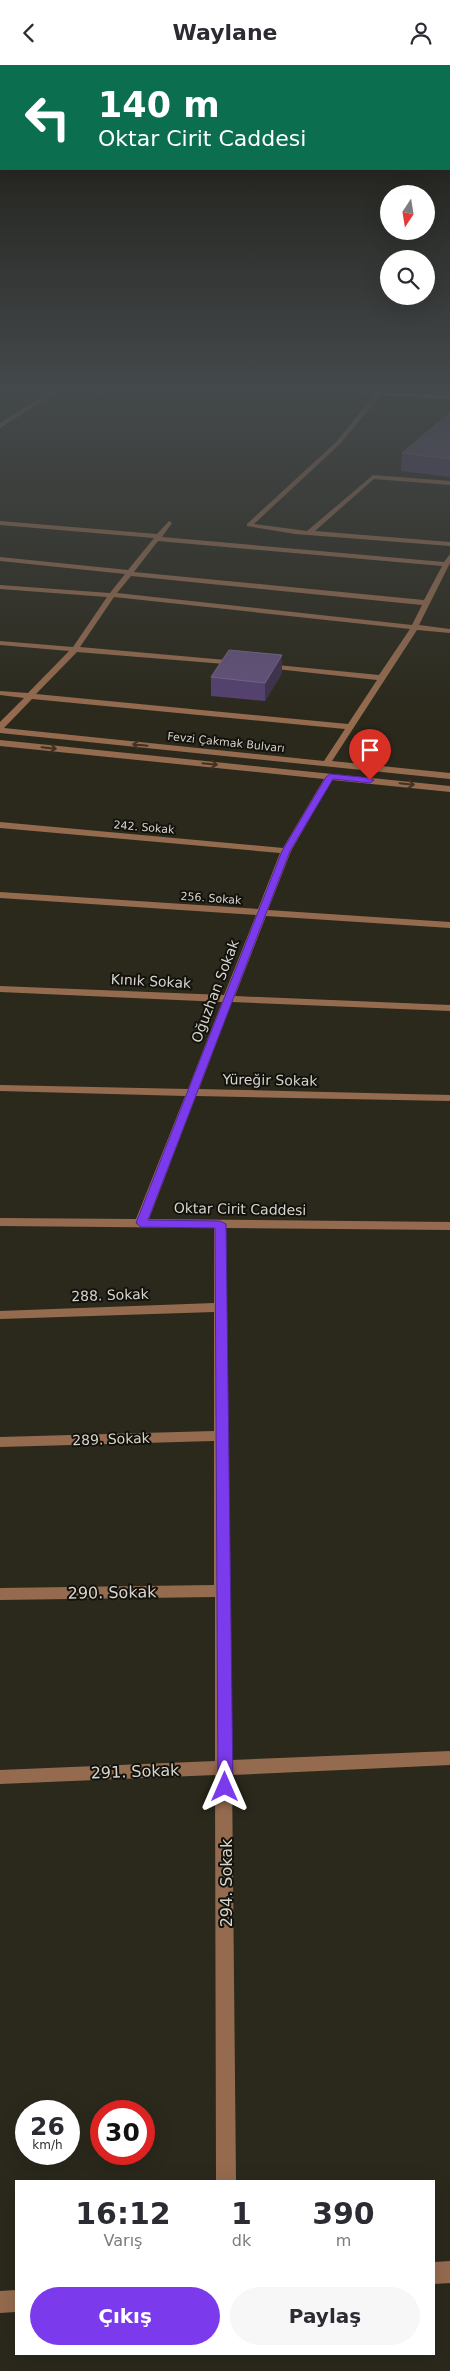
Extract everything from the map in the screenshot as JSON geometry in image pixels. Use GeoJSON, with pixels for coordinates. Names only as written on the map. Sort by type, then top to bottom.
{"type":"FeatureCollection","features":[{"type":"Feature","properties":{"kind":"street"},"geometry":{"type":"LineString","coordinates":[[277,500],[249,525],[290,541],[310,532],[347,500]]}},
{"type":"Feature","properties":{"kind":"street"},"geometry":{"type":"LineString","coordinates":[[0,523],[158,537],[290,541],[448,560],[414,628],[327,763]]}},
{"type":"Feature","properties":{"kind":"street"},"geometry":{"type":"LineString","coordinates":[[0,729],[75,649],[112,595],[169,523]]}},
{"type":"Feature","properties":{"kind":"street"},"geometry":{"type":"LineString","coordinates":[[310,532],[450,544]]}},
{"type":"Feature","properties":{"kind":"street"},"geometry":{"type":"LineString","coordinates":[[0,559],[427,603]]}},
{"type":"Feature","properties":{"kind":"street"},"geometry":{"type":"LineString","coordinates":[[0,587],[112,595],[450,631]]}},
{"type":"Feature","properties":{"kind":"street"},"geometry":{"type":"LineString","coordinates":[[0,643],[246,664]]}},
{"type":"Feature","properties":{"kind":"street"},"geometry":{"type":"LineString","coordinates":[[255,665],[381,678]]}},
{"type":"Feature","properties":{"kind":"street"},"geometry":{"type":"LineString","coordinates":[[0,693],[350,727]]}},
{"type":"Feature","properties":{"kind":"street","name":"Fevzi Çakmak Bulvarı"},"geometry":{"type":"LineString","coordinates":[[0,729],[450,776]]}},
{"type":"Feature","properties":{"kind":"street","name":"Fevzi Çakmak Bulvarı"},"geometry":{"type":"LineString","coordinates":[[0,743],[450,789]]}},
{"type":"Feature","properties":{"kind":"street","name":"Oğuzhan Sokak"},"geometry":{"type":"LineString","coordinates":[[141,1223],[286,851],[330,777]]}},
{"type":"Feature","properties":{"kind":"street","name":"242. Sokak"},"geometry":{"type":"LineString","coordinates":[[0,825],[286,851]]}},
{"type":"Feature","properties":{"kind":"street","name":"256. Sokak"},"geometry":{"type":"LineString","coordinates":[[0,895],[261,914],[450,925]]}},
{"type":"Feature","properties":{"kind":"street","name":"Kınık Sokak"},"geometry":{"type":"LineString","coordinates":[[0,989],[450,1008]]}},
{"type":"Feature","properties":{"kind":"street","name":"Yüreğir Sokak"},"geometry":{"type":"LineString","coordinates":[[0,1089],[450,1098]]}},
{"type":"Feature","properties":{"kind":"street","name":"Oktar Cirit Caddesi"},"geometry":{"type":"LineString","coordinates":[[0,1222],[450,1226]]}},
{"type":"Feature","properties":{"kind":"street","name":"294. Sokak"},"geometry":{"type":"LineString","coordinates":[[220,1224],[225,1768],[226,2180]]}},
{"type":"Feature","properties":{"kind":"street","name":"288. Sokak"},"geometry":{"type":"LineString","coordinates":[[0,1315],[221,1307]]}},
{"type":"Feature","properties":{"kind":"street","name":"289. Sokak"},"geometry":{"type":"LineString","coordinates":[[0,1442],[222,1436]]}},
{"type":"Feature","properties":{"kind":"street","name":"290. Sokak"},"geometry":{"type":"LineString","coordinates":[[0,1594],[223,1591]]}},
{"type":"Feature","properties":{"kind":"street","name":"291. Sokak"},"geometry":{"type":"LineString","coordinates":[[0,1777],[450,1758]]}},
{"type":"Feature","properties":{"kind":"street"},"geometry":{"type":"LineString","coordinates":[[435,2273],[450,2272]]}},
{"type":"Feature","properties":{"kind":"street"},"geometry":{"type":"LineString","coordinates":[[0,2302],[15,2301]]}},
{"type":"Feature","properties":{"kind":"building"},"geometry":{"type":"Polygon","coordinates":[[[229,650],[282,655],[265,683],[211,677],[229,650]]]}},
{"type":"Feature","properties":{"kind":"route"},"geometry":{"type":"LineString","coordinates":[[225,1787],[220,1224],[141,1223],[286,851],[330,777],[370,780]]}}]}
